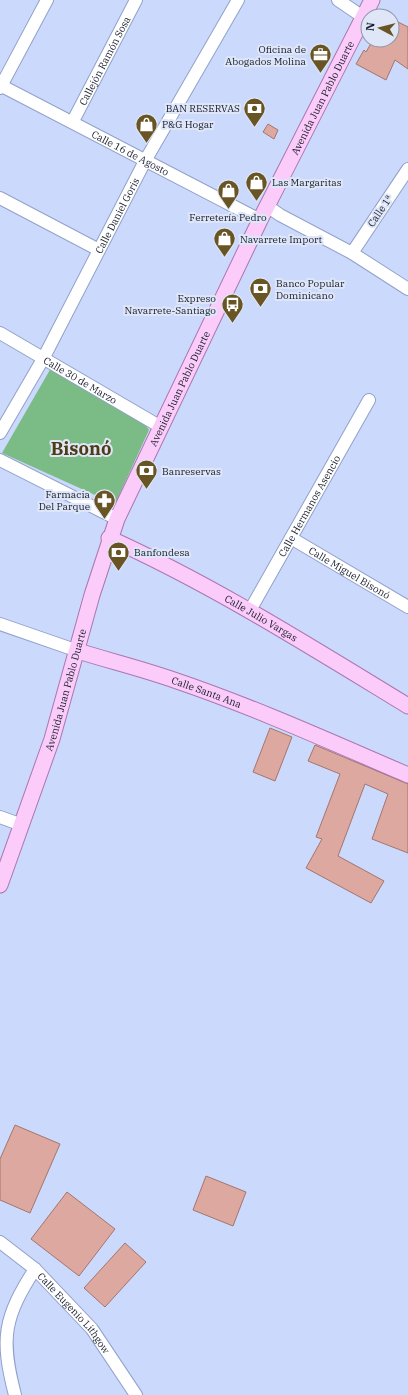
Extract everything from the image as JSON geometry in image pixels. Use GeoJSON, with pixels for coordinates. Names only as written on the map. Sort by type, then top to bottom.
{"type":"FeatureCollection","features":[{"type":"Feature","properties":{"kind":"main road","name":"Avenida Juan Pablo Duarte"},"geometry":{"type":"LineString","coordinates":[[0,885],[52,739],[78,652],[109,538],[260,220],[360,23]]}},
{"type":"Feature","properties":{"kind":"main road","name":"Calle Julio Vargas"},"geometry":{"type":"LineString","coordinates":[[109,538],[161,563],[249,612],[408,706]]}},
{"type":"Feature","properties":{"kind":"main road","name":"Calle Santa Ana"},"geometry":{"type":"LineString","coordinates":[[78,652],[173,679],[279,720],[408,775]]}},
{"type":"Feature","properties":{"kind":"street","name":"Callejón Ramón Sosa"},"geometry":{"type":"LineString","coordinates":[[73,121],[136,0]]}},
{"type":"Feature","properties":{"kind":"street","name":"Calle Daniel Goris"},"geometry":{"type":"LineString","coordinates":[[0,433],[43,359],[145,161],[238,0]]}},
{"type":"Feature","properties":{"kind":"street"},"geometry":{"type":"LineString","coordinates":[[338,0],[360,15]]}},
{"type":"Feature","properties":{"kind":"street"},"geometry":{"type":"LineString","coordinates":[[0,86],[43,1]]}},
{"type":"Feature","properties":{"kind":"street","name":"Calle 16 de Agosto"},"geometry":{"type":"LineString","coordinates":[[0,86],[73,121],[145,161],[260,220]]}},
{"type":"Feature","properties":{"kind":"street","name":"Calle 1ª"},"geometry":{"type":"LineString","coordinates":[[352,253],[408,169]]}},
{"type":"Feature","properties":{"kind":"street"},"geometry":{"type":"LineString","coordinates":[[0,198],[100,250]]}},
{"type":"Feature","properties":{"kind":"street"},"geometry":{"type":"LineString","coordinates":[[268,206],[280,215],[352,253],[408,289]]}},
{"type":"Feature","properties":{"kind":"street","name":"Calle 30 de Marzo"},"geometry":{"type":"LineString","coordinates":[[0,333],[161,427]]}},
{"type":"Feature","properties":{"kind":"street","name":"Calle Hermanos Asencio"},"geometry":{"type":"LineString","coordinates":[[249,612],[369,400]]}},
{"type":"Feature","properties":{"kind":"street"},"geometry":{"type":"LineString","coordinates":[[0,460],[117,519]]}},
{"type":"Feature","properties":{"kind":"street","name":"Calle Miguel Bisonó"},"geometry":{"type":"LineString","coordinates":[[291,538],[408,607]]}},
{"type":"Feature","properties":{"kind":"street","name":"Calle Santa Ana"},"geometry":{"type":"LineString","coordinates":[[0,624],[78,652]]}},
{"type":"Feature","properties":{"kind":"street"},"geometry":{"type":"LineString","coordinates":[[0,817],[22,825]]}},
{"type":"Feature","properties":{"kind":"street","name":"Calle Eugenio Lithgow"},"geometry":{"type":"LineString","coordinates":[[0,1242],[35,1269],[92,1328],[136,1395]]}},
{"type":"Feature","properties":{"kind":"street"},"geometry":{"type":"LineString","coordinates":[[14,1395],[2,1361],[1,1340],[4,1326],[12,1305],[35,1269]]}},
{"type":"Feature","properties":{"kind":"green space"},"geometry":{"type":"Polygon","coordinates":[[[51,368],[143,421],[149,430],[115,504],[2,453],[51,368]]]}},
{"type":"Feature","properties":{"kind":"building"},"geometry":{"type":"Polygon","coordinates":[[[400,23],[408,27],[408,69],[395,60],[386,80],[356,64],[364,50],[366,52],[368,48],[400,48],[400,23]]]}},
{"type":"Feature","properties":{"kind":"building"},"geometry":{"type":"Polygon","coordinates":[[[268,124],[278,130],[274,139],[263,132],[268,124]]]}},
{"type":"Feature","properties":{"kind":"building"},"geometry":{"type":"Polygon","coordinates":[[[270,728],[292,737],[275,781],[253,772],[270,728]]]}},
{"type":"Feature","properties":{"kind":"building"},"geometry":{"type":"Polygon","coordinates":[[[315,745],[408,784],[408,853],[372,839],[388,794],[365,784],[338,856],[384,881],[371,903],[306,868],[322,839],[316,837],[340,774],[308,761],[315,745]]]}},
{"type":"Feature","properties":{"kind":"building"},"geometry":{"type":"Polygon","coordinates":[[[15,1125],[60,1144],[30,1213],[0,1200],[0,1159],[15,1125]]]}},
{"type":"Feature","properties":{"kind":"building"},"geometry":{"type":"Polygon","coordinates":[[[206,1176],[246,1192],[233,1226],[193,1210],[206,1176]]]}},
{"type":"Feature","properties":{"kind":"building"},"geometry":{"type":"Polygon","coordinates":[[[67,1192],[115,1229],[79,1276],[31,1239],[67,1192]]]}},
{"type":"Feature","properties":{"kind":"building"},"geometry":{"type":"Polygon","coordinates":[[[125,1243],[146,1262],[105,1307],[84,1288],[125,1243]]]}},
{"type":"Feature","properties":{"kind":"place","name":"Oficina de Abogados Molina"},"geometry":{"type":"Point","coordinates":[321,74]}},
{"type":"Feature","properties":{"kind":"place","name":"BAN RESERVAS"},"geometry":{"type":"Point","coordinates":[255,128]}},
{"type":"Feature","properties":{"kind":"place","name":"P&G Hogar"},"geometry":{"type":"Point","coordinates":[147,144]}},
{"type":"Feature","properties":{"kind":"place","name":"Las Margaritas"},"geometry":{"type":"Point","coordinates":[256,202]}},
{"type":"Feature","properties":{"kind":"place","name":"Ferretería Pedro"},"geometry":{"type":"Point","coordinates":[228,210]}},
{"type":"Feature","properties":{"kind":"place","name":"Navarrete Import"},"geometry":{"type":"Point","coordinates":[225,258]}},
{"type":"Feature","properties":{"kind":"place","name":"Banco Popular Dominicano"},"geometry":{"type":"Point","coordinates":[260,308]}},
{"type":"Feature","properties":{"kind":"place","name":"Expreso Navarrete-Santiago"},"geometry":{"type":"Point","coordinates":[232,324]}},
{"type":"Feature","properties":{"kind":"place","name":"Banreservas"},"geometry":{"type":"Point","coordinates":[146,490]}},
{"type":"Feature","properties":{"kind":"place","name":"Farmacia Del Parque"},"geometry":{"type":"Point","coordinates":[105,520]}},
{"type":"Feature","properties":{"kind":"place","name":"Banfondesa"},"geometry":{"type":"Point","coordinates":[119,572]}},
{"type":"Feature","properties":{"kind":"district","name":"Bisonó"},"geometry":{"type":"Point","coordinates":[81,448]}}]}
